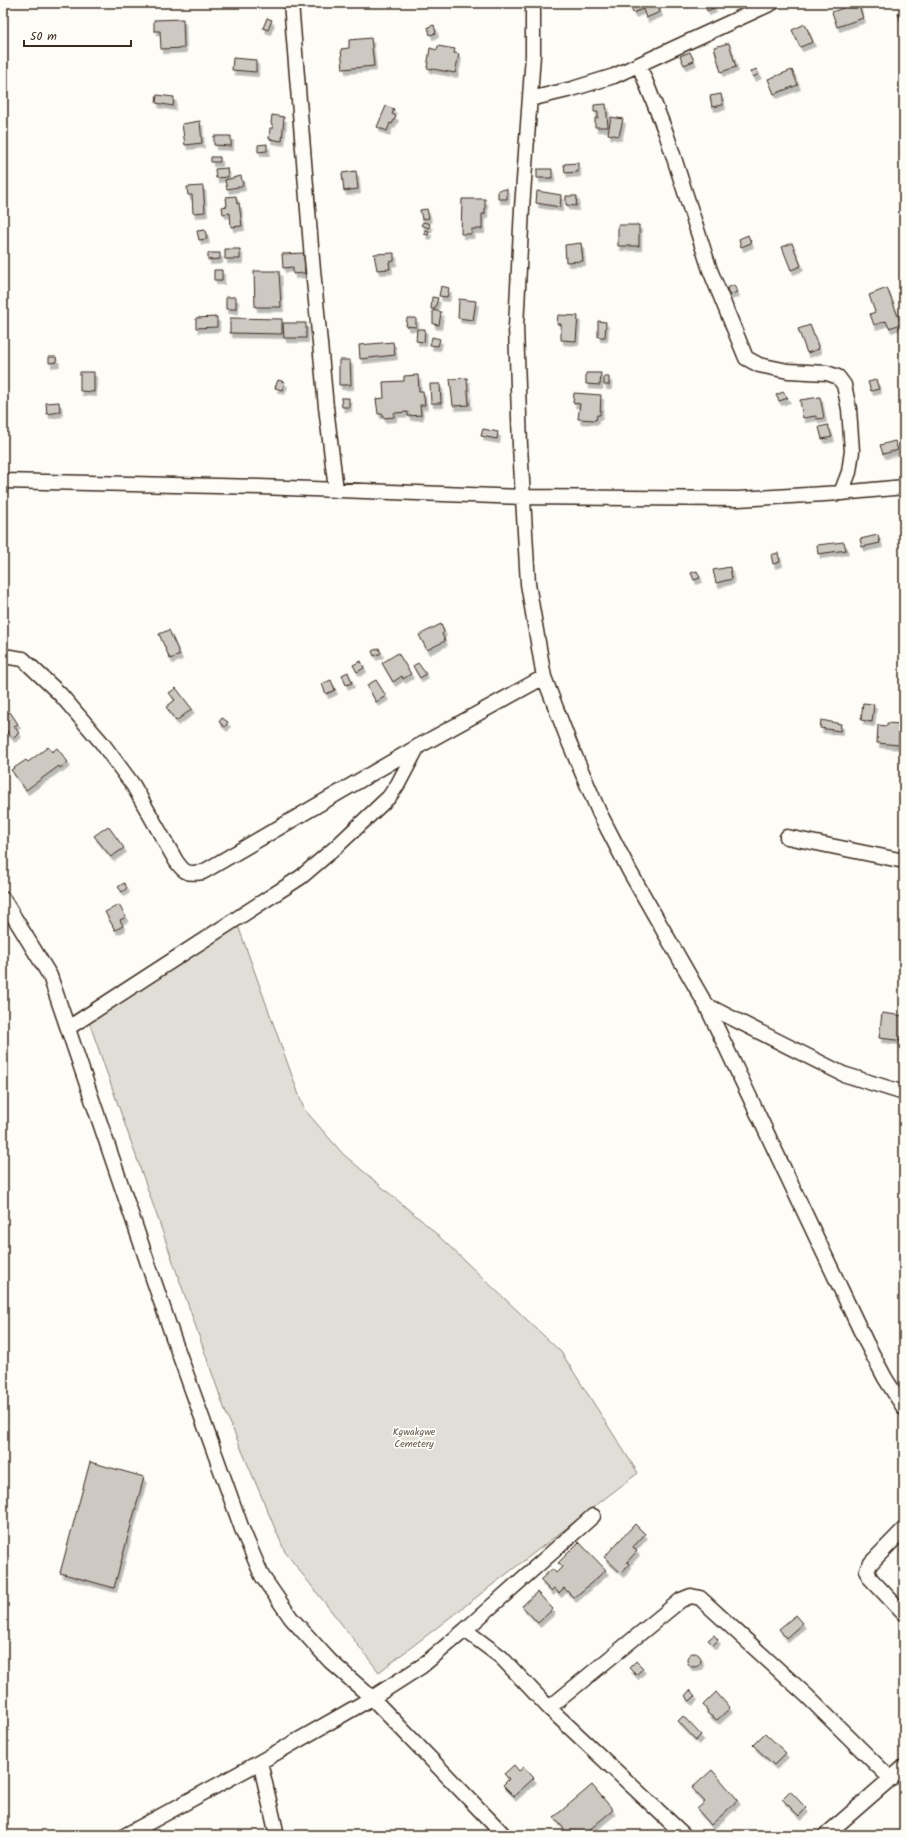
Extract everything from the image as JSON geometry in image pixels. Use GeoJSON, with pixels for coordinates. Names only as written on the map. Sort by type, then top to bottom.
{"type":"FeatureCollection","features":[{"type":"Feature","properties":{"kind":"street"},"geometry":{"type":"LineString","coordinates":[[291,3],[314,275],[336,490]]}},
{"type":"Feature","properties":{"kind":"street"},"geometry":{"type":"LineString","coordinates":[[533,3],[533,56],[522,208],[516,328],[528,584],[544,677],[568,742],[599,812],[630,872],[706,1005],[866,1342],[884,1378],[904,1408]]}},
{"type":"Feature","properties":{"kind":"street"},"geometry":{"type":"LineString","coordinates":[[530,99],[572,89],[614,76],[772,3]]}},
{"type":"Feature","properties":{"kind":"street"},"geometry":{"type":"LineString","coordinates":[[639,65],[666,133],[710,270],[746,358],[759,365],[788,371],[826,373],[838,377],[844,385],[849,409],[852,451],[849,472],[841,493]]}},
{"type":"Feature","properties":{"kind":"street"},"geometry":{"type":"LineString","coordinates":[[3,481],[336,490],[523,497],[738,499],[841,493],[904,487]]}},
{"type":"Feature","properties":{"kind":"street"},"geometry":{"type":"LineString","coordinates":[[3,656],[23,659],[60,694],[102,743],[133,785],[176,861],[182,870],[191,874],[203,872],[417,747],[544,677]]}},
{"type":"Feature","properties":{"kind":"street"},"geometry":{"type":"LineString","coordinates":[[68,1028],[301,878],[389,797],[398,784],[417,747]]}},
{"type":"Feature","properties":{"kind":"street"},"geometry":{"type":"LineString","coordinates":[[787,837],[904,861]]}},
{"type":"Feature","properties":{"kind":"street"},"geometry":{"type":"LineString","coordinates":[[3,898],[50,976],[173,1337],[242,1530],[262,1576],[291,1618],[330,1661],[372,1698],[504,1835]]}},
{"type":"Feature","properties":{"kind":"street"},"geometry":{"type":"LineString","coordinates":[[706,1005],[843,1074],[904,1093]]}},
{"type":"Feature","properties":{"kind":"street"},"geometry":{"type":"LineString","coordinates":[[131,1834],[372,1698],[422,1666],[465,1630],[593,1516]]}},
{"type":"Feature","properties":{"kind":"street"},"geometry":{"type":"LineString","coordinates":[[904,1529],[871,1563],[867,1570],[870,1578],[904,1614]]}},
{"type":"Feature","properties":{"kind":"street"},"geometry":{"type":"LineString","coordinates":[[549,1708],[681,1600],[691,1596],[700,1598],[806,1695],[891,1779]]}},
{"type":"Feature","properties":{"kind":"street"},"geometry":{"type":"LineString","coordinates":[[465,1630],[501,1657],[549,1708],[684,1835]]}},
{"type":"Feature","properties":{"kind":"street"},"geometry":{"type":"LineString","coordinates":[[260,1762],[277,1835]]}},
{"type":"Feature","properties":{"kind":"street"},"geometry":{"type":"LineString","coordinates":[[826,1835],[904,1767]]}},
{"type":"Feature","properties":{"kind":"green space","name":"Kgwakgwe Cemetery"},"geometry":{"type":"Polygon","coordinates":[[[236,920],[304,1109],[343,1154],[428,1226],[561,1352],[638,1473],[379,1672],[285,1552],[226,1413],[87,1016],[236,920]]]}},
{"type":"Feature","properties":{"kind":"building"},"geometry":{"type":"Polygon","coordinates":[[[629,3],[657,3],[660,12],[646,18],[643,9],[633,13],[629,3]]]}},
{"type":"Feature","properties":{"kind":"building"},"geometry":{"type":"Polygon","coordinates":[[[705,3],[712,3],[714,8],[707,11],[705,3]]]}},
{"type":"Feature","properties":{"kind":"building"},"geometry":{"type":"Polygon","coordinates":[[[841,3],[858,3],[863,18],[837,27],[832,12],[843,8],[841,3]]]}},
{"type":"Feature","properties":{"kind":"building"},"geometry":{"type":"Polygon","coordinates":[[[904,11],[904,23],[902,24],[898,14],[904,11]]]}},
{"type":"Feature","properties":{"kind":"building"},"geometry":{"type":"Polygon","coordinates":[[[267,18],[272,20],[268,30],[263,28],[267,18]]]}},
{"type":"Feature","properties":{"kind":"building"},"geometry":{"type":"Polygon","coordinates":[[[183,19],[184,48],[161,49],[160,31],[154,31],[154,20],[183,19]]]}},
{"type":"Feature","properties":{"kind":"building"},"geometry":{"type":"Polygon","coordinates":[[[805,24],[813,42],[800,47],[792,30],[805,24]]]}},
{"type":"Feature","properties":{"kind":"building"},"geometry":{"type":"Polygon","coordinates":[[[434,25],[436,33],[430,35],[428,27],[434,25]]]}},
{"type":"Feature","properties":{"kind":"building"},"geometry":{"type":"Polygon","coordinates":[[[371,38],[374,66],[343,69],[341,49],[349,48],[349,40],[371,38]]]}},
{"type":"Feature","properties":{"kind":"building"},"geometry":{"type":"Polygon","coordinates":[[[729,43],[736,67],[721,72],[714,47],[729,43]]]}},
{"type":"Feature","properties":{"kind":"building"},"geometry":{"type":"Polygon","coordinates":[[[438,46],[455,49],[454,53],[459,54],[455,73],[427,68],[430,48],[437,50],[438,46]]]}},
{"type":"Feature","properties":{"kind":"building"},"geometry":{"type":"Polygon","coordinates":[[[690,52],[694,61],[684,65],[680,56],[690,52]]]}},
{"type":"Feature","properties":{"kind":"building"},"geometry":{"type":"Polygon","coordinates":[[[233,58],[256,60],[256,72],[232,70],[233,58]]]}},
{"type":"Feature","properties":{"kind":"building"},"geometry":{"type":"Polygon","coordinates":[[[756,69],[759,74],[753,77],[750,72],[756,69]]]}},
{"type":"Feature","properties":{"kind":"building"},"geometry":{"type":"Polygon","coordinates":[[[792,70],[798,85],[774,94],[768,79],[792,70]]]}},
{"type":"Feature","properties":{"kind":"building"},"geometry":{"type":"Polygon","coordinates":[[[721,94],[723,105],[712,107],[710,96],[721,94]]]}},
{"type":"Feature","properties":{"kind":"building"},"geometry":{"type":"Polygon","coordinates":[[[157,95],[174,97],[173,106],[156,103],[157,95]]]}},
{"type":"Feature","properties":{"kind":"building"},"geometry":{"type":"Polygon","coordinates":[[[606,104],[608,127],[595,127],[595,118],[598,118],[598,112],[594,112],[594,105],[606,104]]]}},
{"type":"Feature","properties":{"kind":"building"},"geometry":{"type":"Polygon","coordinates":[[[386,106],[394,109],[392,114],[396,116],[392,124],[390,123],[387,131],[377,127],[386,106]]]}},
{"type":"Feature","properties":{"kind":"building"},"geometry":{"type":"Polygon","coordinates":[[[272,115],[284,117],[282,141],[269,139],[270,128],[273,128],[273,125],[271,124],[272,115]]]}},
{"type":"Feature","properties":{"kind":"building"},"geometry":{"type":"Polygon","coordinates":[[[611,117],[623,119],[619,136],[608,134],[611,117]]]}},
{"type":"Feature","properties":{"kind":"building"},"geometry":{"type":"Polygon","coordinates":[[[200,121],[202,143],[185,145],[182,124],[200,121]]]}},
{"type":"Feature","properties":{"kind":"building"},"geometry":{"type":"Polygon","coordinates":[[[214,136],[231,136],[231,146],[214,145],[214,136]]]}},
{"type":"Feature","properties":{"kind":"building"},"geometry":{"type":"Polygon","coordinates":[[[267,144],[267,151],[258,152],[258,145],[267,144]]]}},
{"type":"Feature","properties":{"kind":"building"},"geometry":{"type":"Polygon","coordinates":[[[211,157],[220,157],[220,162],[211,162],[211,157]]]}},
{"type":"Feature","properties":{"kind":"building"},"geometry":{"type":"Polygon","coordinates":[[[578,163],[578,172],[565,173],[564,164],[578,163]]]}},
{"type":"Feature","properties":{"kind":"building"},"geometry":{"type":"Polygon","coordinates":[[[227,168],[228,177],[216,178],[215,169],[227,168]]]}},
{"type":"Feature","properties":{"kind":"building"},"geometry":{"type":"Polygon","coordinates":[[[537,169],[552,169],[552,178],[537,178],[537,169]]]}},
{"type":"Feature","properties":{"kind":"building"},"geometry":{"type":"Polygon","coordinates":[[[356,171],[358,189],[344,191],[342,173],[356,171]]]}},
{"type":"Feature","properties":{"kind":"building"},"geometry":{"type":"Polygon","coordinates":[[[241,176],[243,186],[227,189],[225,180],[241,176]]]}},
{"type":"Feature","properties":{"kind":"building"},"geometry":{"type":"Polygon","coordinates":[[[203,186],[205,212],[193,213],[192,195],[188,195],[187,187],[203,186]]]}},
{"type":"Feature","properties":{"kind":"building"},"geometry":{"type":"Polygon","coordinates":[[[507,189],[507,199],[498,199],[498,190],[507,189]]]}},
{"type":"Feature","properties":{"kind":"building"},"geometry":{"type":"Polygon","coordinates":[[[537,191],[561,195],[560,207],[536,203],[537,191]]]}},
{"type":"Feature","properties":{"kind":"building"},"geometry":{"type":"Polygon","coordinates":[[[236,196],[237,204],[239,203],[242,226],[231,227],[230,213],[223,214],[222,207],[227,206],[226,197],[236,196]]]}},
{"type":"Feature","properties":{"kind":"building"},"geometry":{"type":"Polygon","coordinates":[[[566,196],[577,196],[576,206],[566,205],[566,196]]]}},
{"type":"Feature","properties":{"kind":"building"},"geometry":{"type":"Polygon","coordinates":[[[462,199],[485,199],[485,214],[482,214],[482,229],[472,229],[471,234],[461,234],[462,199]]]}},
{"type":"Feature","properties":{"kind":"building"},"geometry":{"type":"Polygon","coordinates":[[[427,209],[429,218],[422,219],[420,210],[427,209]]]}},
{"type":"Feature","properties":{"kind":"building"},"geometry":{"type":"Polygon","coordinates":[[[423,222],[430,224],[429,228],[421,225],[423,222]]]}},
{"type":"Feature","properties":{"kind":"building"},"geometry":{"type":"Polygon","coordinates":[[[618,225],[639,225],[639,246],[618,246],[618,225]]]}},
{"type":"Feature","properties":{"kind":"building"},"geometry":{"type":"Polygon","coordinates":[[[205,230],[207,239],[199,240],[197,231],[205,230]]]}},
{"type":"Feature","properties":{"kind":"building"},"geometry":{"type":"Polygon","coordinates":[[[425,230],[429,231],[428,235],[424,234],[425,230]]]}},
{"type":"Feature","properties":{"kind":"building"},"geometry":{"type":"Polygon","coordinates":[[[748,235],[751,243],[741,247],[739,239],[748,235]]]}},
{"type":"Feature","properties":{"kind":"building"},"geometry":{"type":"Polygon","coordinates":[[[581,243],[583,261],[566,262],[565,245],[581,243]]]}},
{"type":"Feature","properties":{"kind":"building"},"geometry":{"type":"Polygon","coordinates":[[[792,243],[801,266],[791,270],[782,247],[792,243]]]}},
{"type":"Feature","properties":{"kind":"building"},"geometry":{"type":"Polygon","coordinates":[[[225,249],[240,249],[240,259],[225,259],[225,249]]]}},
{"type":"Feature","properties":{"kind":"building"},"geometry":{"type":"Polygon","coordinates":[[[208,253],[220,253],[220,259],[208,260],[208,253]]]}},
{"type":"Feature","properties":{"kind":"building"},"geometry":{"type":"Polygon","coordinates":[[[304,253],[305,273],[293,274],[293,267],[283,268],[282,254],[304,253]]]}},
{"type":"Feature","properties":{"kind":"building"},"geometry":{"type":"Polygon","coordinates":[[[394,253],[394,261],[389,262],[390,269],[377,270],[374,254],[394,253]]]}},
{"type":"Feature","properties":{"kind":"building"},"geometry":{"type":"Polygon","coordinates":[[[214,270],[222,270],[222,280],[214,280],[214,270]]]}},
{"type":"Feature","properties":{"kind":"building"},"geometry":{"type":"Polygon","coordinates":[[[254,271],[279,271],[281,307],[255,307],[254,271]]]}},
{"type":"Feature","properties":{"kind":"building"},"geometry":{"type":"Polygon","coordinates":[[[734,285],[737,292],[729,295],[727,288],[734,285]]]}},
{"type":"Feature","properties":{"kind":"building"},"geometry":{"type":"Polygon","coordinates":[[[441,286],[449,288],[447,297],[439,296],[441,286]]]}},
{"type":"Feature","properties":{"kind":"building"},"geometry":{"type":"Polygon","coordinates":[[[887,288],[901,324],[889,328],[886,321],[874,325],[870,314],[875,312],[869,295],[887,288]]]}},
{"type":"Feature","properties":{"kind":"building"},"geometry":{"type":"Polygon","coordinates":[[[226,297],[236,297],[236,309],[226,309],[226,297]]]}},
{"type":"Feature","properties":{"kind":"building"},"geometry":{"type":"Polygon","coordinates":[[[432,297],[438,298],[435,309],[431,309],[432,297]]]}},
{"type":"Feature","properties":{"kind":"building"},"geometry":{"type":"Polygon","coordinates":[[[459,299],[476,301],[473,320],[458,318],[459,299]]]}},
{"type":"Feature","properties":{"kind":"building"},"geometry":{"type":"Polygon","coordinates":[[[433,310],[441,312],[439,325],[433,324],[433,310]]]}},
{"type":"Feature","properties":{"kind":"building"},"geometry":{"type":"Polygon","coordinates":[[[558,315],[578,316],[576,341],[561,340],[561,324],[557,324],[558,315]]]}},
{"type":"Feature","properties":{"kind":"building"},"geometry":{"type":"Polygon","coordinates":[[[217,317],[217,327],[196,328],[196,318],[217,317]]]}},
{"type":"Feature","properties":{"kind":"building"},"geometry":{"type":"Polygon","coordinates":[[[230,318],[282,319],[282,334],[230,333],[230,318]]]}},
{"type":"Feature","properties":{"kind":"building"},"geometry":{"type":"Polygon","coordinates":[[[407,318],[416,318],[416,327],[406,326],[407,318]]]}},
{"type":"Feature","properties":{"kind":"building"},"geometry":{"type":"Polygon","coordinates":[[[598,321],[606,322],[605,337],[598,337],[598,321]]]}},
{"type":"Feature","properties":{"kind":"building"},"geometry":{"type":"Polygon","coordinates":[[[283,323],[306,323],[306,338],[284,338],[283,323]]]}},
{"type":"Feature","properties":{"kind":"building"},"geometry":{"type":"Polygon","coordinates":[[[810,325],[819,349],[807,353],[798,329],[810,325]]]}},
{"type":"Feature","properties":{"kind":"building"},"geometry":{"type":"Polygon","coordinates":[[[417,329],[425,329],[424,342],[416,341],[417,329]]]}},
{"type":"Feature","properties":{"kind":"building"},"geometry":{"type":"Polygon","coordinates":[[[432,337],[440,339],[438,346],[430,345],[432,337]]]}},
{"type":"Feature","properties":{"kind":"building"},"geometry":{"type":"Polygon","coordinates":[[[393,342],[395,355],[360,359],[359,345],[393,342]]]}},
{"type":"Feature","properties":{"kind":"building"},"geometry":{"type":"Polygon","coordinates":[[[49,357],[56,357],[57,362],[49,363],[49,357]]]}},
{"type":"Feature","properties":{"kind":"building"},"geometry":{"type":"Polygon","coordinates":[[[339,360],[350,360],[351,385],[339,385],[339,360]]]}},
{"type":"Feature","properties":{"kind":"building"},"geometry":{"type":"Polygon","coordinates":[[[80,372],[94,372],[94,392],[80,391],[80,372]]]}},
{"type":"Feature","properties":{"kind":"building"},"geometry":{"type":"Polygon","coordinates":[[[586,373],[601,373],[600,385],[586,384],[586,373]]]}},
{"type":"Feature","properties":{"kind":"building"},"geometry":{"type":"Polygon","coordinates":[[[418,375],[419,391],[423,391],[425,405],[420,405],[421,415],[408,416],[408,412],[394,413],[394,417],[383,418],[383,414],[378,414],[376,399],[384,398],[383,382],[404,381],[404,376],[418,375]]]}},
{"type":"Feature","properties":{"kind":"building"},"geometry":{"type":"Polygon","coordinates":[[[604,377],[609,377],[609,385],[604,385],[604,377]]]}},
{"type":"Feature","properties":{"kind":"building"},"geometry":{"type":"Polygon","coordinates":[[[467,378],[469,405],[453,406],[450,379],[467,378]]]}},
{"type":"Feature","properties":{"kind":"building"},"geometry":{"type":"Polygon","coordinates":[[[278,380],[285,382],[282,390],[275,388],[278,380]]]}},
{"type":"Feature","properties":{"kind":"building"},"geometry":{"type":"Polygon","coordinates":[[[876,380],[879,389],[871,391],[868,382],[876,380]]]}},
{"type":"Feature","properties":{"kind":"building"},"geometry":{"type":"Polygon","coordinates":[[[430,384],[440,384],[441,403],[431,403],[430,384]]]}},
{"type":"Feature","properties":{"kind":"building"},"geometry":{"type":"Polygon","coordinates":[[[783,392],[788,398],[779,401],[776,395],[783,392]]]}},
{"type":"Feature","properties":{"kind":"building"},"geometry":{"type":"Polygon","coordinates":[[[574,393],[601,395],[600,415],[597,415],[596,420],[578,419],[580,404],[573,403],[574,393]]]}},
{"type":"Feature","properties":{"kind":"building"},"geometry":{"type":"Polygon","coordinates":[[[820,397],[824,418],[817,419],[816,416],[803,418],[800,400],[820,397]]]}},
{"type":"Feature","properties":{"kind":"building"},"geometry":{"type":"Polygon","coordinates":[[[341,398],[349,398],[349,407],[342,407],[341,398]]]}},
{"type":"Feature","properties":{"kind":"building"},"geometry":{"type":"Polygon","coordinates":[[[59,402],[60,412],[47,414],[46,403],[59,402]]]}},
{"type":"Feature","properties":{"kind":"building"},"geometry":{"type":"Polygon","coordinates":[[[828,425],[832,437],[822,439],[819,427],[828,425]]]}},
{"type":"Feature","properties":{"kind":"building"},"geometry":{"type":"Polygon","coordinates":[[[483,429],[498,432],[497,439],[481,436],[483,429]]]}},
{"type":"Feature","properties":{"kind":"building"},"geometry":{"type":"Polygon","coordinates":[[[895,441],[898,450],[883,454],[880,445],[895,441]]]}},
{"type":"Feature","properties":{"kind":"building"},"geometry":{"type":"Polygon","coordinates":[[[878,535],[880,543],[862,547],[860,539],[878,535]]]}},
{"type":"Feature","properties":{"kind":"building"},"geometry":{"type":"Polygon","coordinates":[[[844,542],[846,550],[818,554],[817,545],[844,542]]]}},
{"type":"Feature","properties":{"kind":"building"},"geometry":{"type":"Polygon","coordinates":[[[778,553],[780,562],[773,564],[771,555],[778,553]]]}},
{"type":"Feature","properties":{"kind":"building"},"geometry":{"type":"Polygon","coordinates":[[[730,567],[732,579],[716,583],[713,570],[730,567]]]}},
{"type":"Feature","properties":{"kind":"building"},"geometry":{"type":"Polygon","coordinates":[[[697,571],[700,578],[694,580],[691,573],[697,571]]]}},
{"type":"Feature","properties":{"kind":"building"},"geometry":{"type":"Polygon","coordinates":[[[441,624],[444,632],[442,634],[445,641],[427,650],[419,635],[441,624]]]}},
{"type":"Feature","properties":{"kind":"building"},"geometry":{"type":"Polygon","coordinates":[[[169,630],[180,655],[170,659],[159,634],[169,630]]]}},
{"type":"Feature","properties":{"kind":"building"},"geometry":{"type":"Polygon","coordinates":[[[379,648],[381,653],[374,656],[372,651],[379,648]]]}},
{"type":"Feature","properties":{"kind":"building"},"geometry":{"type":"Polygon","coordinates":[[[398,653],[411,674],[403,679],[402,676],[393,682],[382,663],[398,653]]]}},
{"type":"Feature","properties":{"kind":"building"},"geometry":{"type":"Polygon","coordinates":[[[361,661],[364,668],[357,672],[353,665],[361,661]]]}},
{"type":"Feature","properties":{"kind":"building"},"geometry":{"type":"Polygon","coordinates":[[[418,663],[426,674],[420,678],[413,666],[418,663]]]}},
{"type":"Feature","properties":{"kind":"building"},"geometry":{"type":"Polygon","coordinates":[[[348,672],[352,683],[346,685],[342,675],[348,672]]]}},
{"type":"Feature","properties":{"kind":"building"},"geometry":{"type":"Polygon","coordinates":[[[331,680],[335,690],[326,694],[322,684],[331,680]]]}},
{"type":"Feature","properties":{"kind":"building"},"geometry":{"type":"Polygon","coordinates":[[[376,680],[386,696],[376,702],[367,685],[376,680]]]}},
{"type":"Feature","properties":{"kind":"building"},"geometry":{"type":"Polygon","coordinates":[[[176,688],[192,709],[176,721],[166,707],[175,700],[169,693],[176,688]]]}},
{"type":"Feature","properties":{"kind":"building"},"geometry":{"type":"Polygon","coordinates":[[[863,703],[874,704],[872,722],[861,720],[863,703]]]}},
{"type":"Feature","properties":{"kind":"building"},"geometry":{"type":"Polygon","coordinates":[[[3,710],[7,714],[10,712],[18,724],[14,726],[19,733],[12,738],[7,731],[3,734],[3,710]]]}},
{"type":"Feature","properties":{"kind":"building"},"geometry":{"type":"Polygon","coordinates":[[[222,718],[228,722],[225,727],[219,722],[222,718]]]}},
{"type":"Feature","properties":{"kind":"building"},"geometry":{"type":"Polygon","coordinates":[[[821,720],[841,724],[840,731],[820,728],[821,720]]]}},
{"type":"Feature","properties":{"kind":"building"},"geometry":{"type":"Polygon","coordinates":[[[887,723],[900,724],[899,745],[877,743],[878,725],[887,726],[887,723]]]}},
{"type":"Feature","properties":{"kind":"building"},"geometry":{"type":"Polygon","coordinates":[[[48,747],[52,752],[57,748],[68,762],[60,768],[59,766],[26,790],[11,770],[26,760],[28,762],[48,747]]]}},
{"type":"Feature","properties":{"kind":"building"},"geometry":{"type":"Polygon","coordinates":[[[108,826],[124,848],[111,857],[94,836],[108,826]]]}},
{"type":"Feature","properties":{"kind":"building"},"geometry":{"type":"Polygon","coordinates":[[[124,883],[127,888],[122,892],[118,887],[124,883]]]}},
{"type":"Feature","properties":{"kind":"building"},"geometry":{"type":"Polygon","coordinates":[[[119,905],[126,917],[120,920],[123,926],[115,930],[105,912],[119,905]]]}},
{"type":"Feature","properties":{"kind":"building"},"geometry":{"type":"Polygon","coordinates":[[[882,1013],[904,1016],[904,1041],[879,1038],[882,1013]]]}},
{"type":"Feature","properties":{"kind":"building"},"geometry":{"type":"Polygon","coordinates":[[[90,1462],[144,1477],[114,1588],[60,1573],[90,1462]]]}},
{"type":"Feature","properties":{"kind":"building"},"geometry":{"type":"Polygon","coordinates":[[[635,1524],[645,1534],[633,1547],[637,1551],[627,1562],[629,1564],[621,1573],[604,1557],[635,1524]]]}},
{"type":"Feature","properties":{"kind":"building"},"geometry":{"type":"Polygon","coordinates":[[[579,1542],[606,1570],[574,1598],[564,1588],[559,1593],[554,1588],[551,1591],[540,1580],[552,1569],[556,1573],[562,1567],[558,1563],[579,1542]]]}},
{"type":"Feature","properties":{"kind":"building"},"geometry":{"type":"Polygon","coordinates":[[[904,1548],[904,1556],[900,1551],[904,1548]]]}},
{"type":"Feature","properties":{"kind":"building"},"geometry":{"type":"Polygon","coordinates":[[[537,1592],[553,1609],[538,1623],[522,1606],[537,1592]]]}},
{"type":"Feature","properties":{"kind":"building"},"geometry":{"type":"Polygon","coordinates":[[[796,1615],[803,1623],[786,1638],[779,1629],[796,1615]]]}},
{"type":"Feature","properties":{"kind":"building"},"geometry":{"type":"Polygon","coordinates":[[[714,1635],[718,1640],[713,1645],[708,1640],[714,1635]]]}},
{"type":"Feature","properties":{"kind":"building"},"geometry":{"type":"Polygon","coordinates":[[[691,1653],[697,1653],[701,1657],[701,1663],[697,1667],[691,1667],[687,1663],[687,1657],[691,1653]]]}},
{"type":"Feature","properties":{"kind":"building"},"geometry":{"type":"Polygon","coordinates":[[[636,1661],[643,1668],[636,1675],[629,1668],[636,1661]]]}},
{"type":"Feature","properties":{"kind":"building"},"geometry":{"type":"Polygon","coordinates":[[[690,1690],[695,1696],[690,1701],[685,1696],[690,1690]]]}},
{"type":"Feature","properties":{"kind":"building"},"geometry":{"type":"Polygon","coordinates":[[[716,1692],[730,1708],[717,1720],[707,1713],[708,1711],[703,1705],[716,1692]]]}},
{"type":"Feature","properties":{"kind":"building"},"geometry":{"type":"Polygon","coordinates":[[[683,1716],[701,1735],[696,1740],[678,1721],[683,1716]]]}},
{"type":"Feature","properties":{"kind":"building"},"geometry":{"type":"Polygon","coordinates":[[[765,1733],[786,1753],[774,1765],[753,1745],[765,1733]]]}},
{"type":"Feature","properties":{"kind":"building"},"geometry":{"type":"Polygon","coordinates":[[[514,1765],[519,1771],[524,1767],[534,1778],[514,1796],[503,1785],[509,1779],[504,1774],[514,1765]]]}},
{"type":"Feature","properties":{"kind":"building"},"geometry":{"type":"Polygon","coordinates":[[[712,1770],[738,1800],[711,1825],[697,1809],[705,1802],[692,1788],[712,1770]]]}},
{"type":"Feature","properties":{"kind":"building"},"geometry":{"type":"Polygon","coordinates":[[[592,1785],[613,1810],[583,1835],[569,1835],[554,1817],[592,1785]]]}},
{"type":"Feature","properties":{"kind":"building"},"geometry":{"type":"Polygon","coordinates":[[[790,1791],[806,1808],[799,1816],[782,1799],[790,1791]]]}}]}
